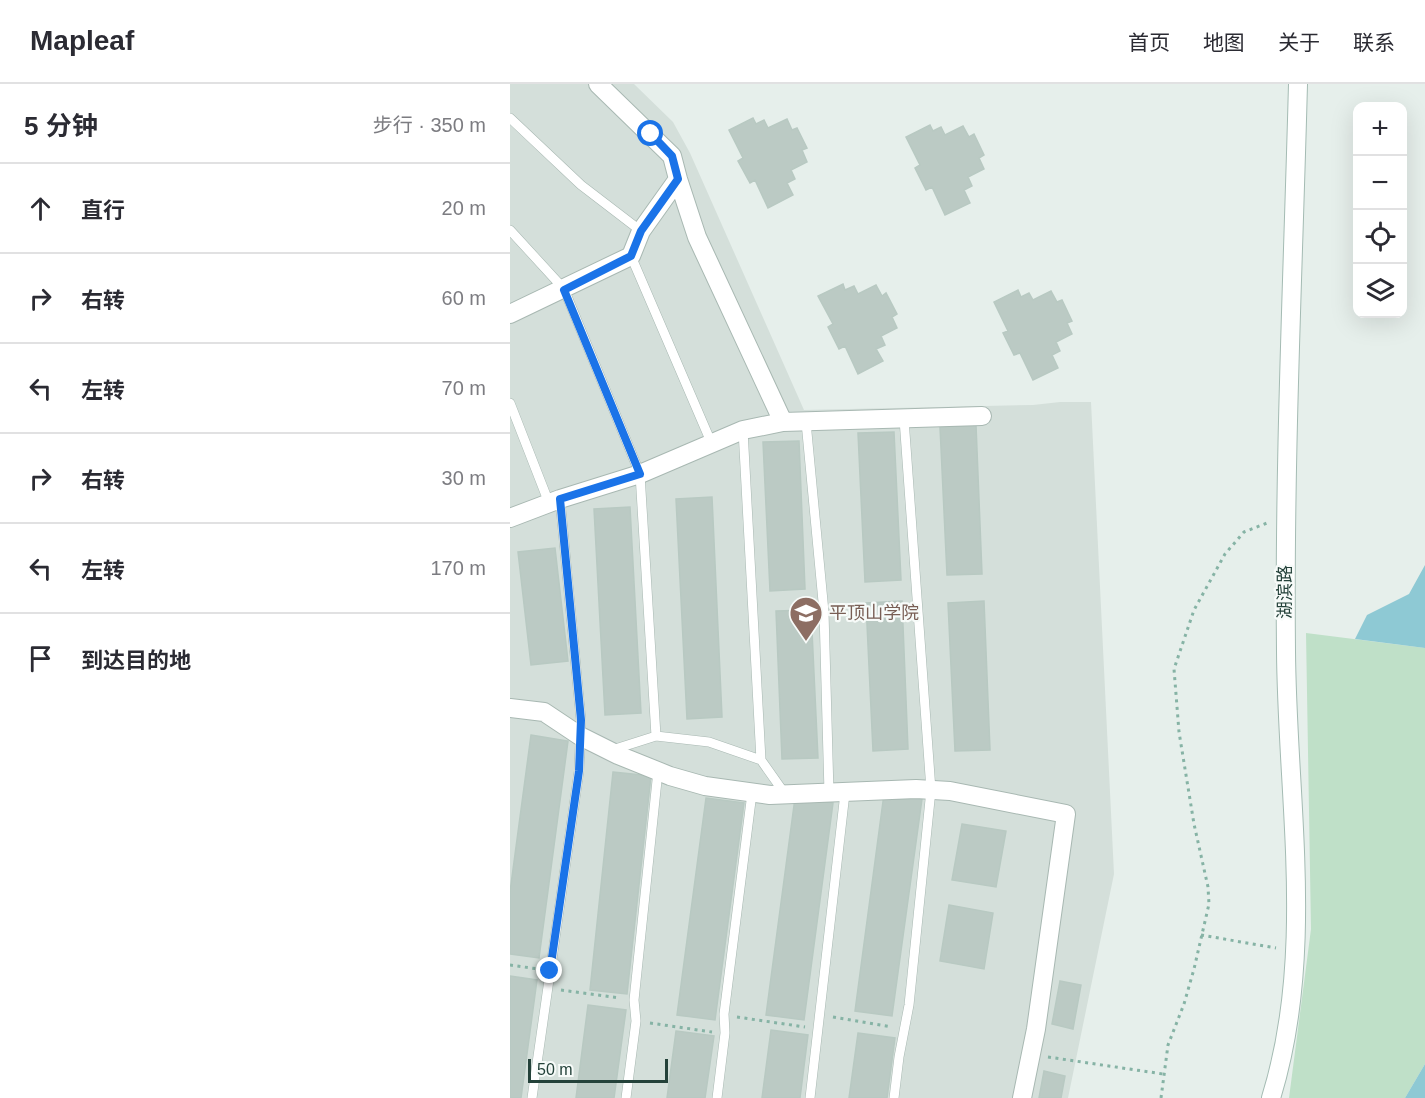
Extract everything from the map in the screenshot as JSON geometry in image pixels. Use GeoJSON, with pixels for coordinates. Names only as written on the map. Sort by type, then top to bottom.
{"type":"FeatureCollection","features":[{"type":"Feature","properties":{"kind":"street"},"geometry":{"type":"LineString","coordinates":[[598,84],[672,156],[697,237],[783,422]]}},
{"type":"Feature","properties":{"kind":"street","name":"湖滨路"},"geometry":{"type":"LineString","coordinates":[[1270,1098],[1279,1071],[1292,994],[1297,894],[1286,671],[1286,515],[1298,84]]}},
{"type":"Feature","properties":{"kind":"street"},"geometry":{"type":"LineString","coordinates":[[510,314],[631,256],[641,231],[678,179]]}},
{"type":"Feature","properties":{"kind":"street"},"geometry":{"type":"LineString","coordinates":[[510,518],[640,474],[743,430],[783,422],[982,416]]}},
{"type":"Feature","properties":{"kind":"street"},"geometry":{"type":"LineString","coordinates":[[510,708],[544,712],[580,736],[610,751],[658,771],[705,786],[770,795],[916,789],[950,791],[1066,814],[1031,1054],[1022,1098]]}},
{"type":"Feature","properties":{"kind":"lane"},"geometry":{"type":"LineString","coordinates":[[510,118],[581,185],[641,231]]}},
{"type":"Feature","properties":{"kind":"lane"},"geometry":{"type":"LineString","coordinates":[[510,230],[564,290],[640,474],[656,736]]}},
{"type":"Feature","properties":{"kind":"lane"},"geometry":{"type":"LineString","coordinates":[[631,256],[711,442]]}},
{"type":"Feature","properties":{"kind":"lane"},"geometry":{"type":"LineString","coordinates":[[510,402],[555,501],[581,720],[579,771],[532,1098]]}},
{"type":"Feature","properties":{"kind":"lane"},"geometry":{"type":"LineString","coordinates":[[894,1098],[909,1005],[931,790],[904,419]]}},
{"type":"Feature","properties":{"kind":"lane"},"geometry":{"type":"LineString","coordinates":[[806,422],[824,612],[837,793],[818,1029],[810,1098]]}},
{"type":"Feature","properties":{"kind":"lane"},"geometry":{"type":"LineString","coordinates":[[743,430],[760,760],[786,795]]}},
{"type":"Feature","properties":{"kind":"lane"},"geometry":{"type":"LineString","coordinates":[[610,751],[656,736],[709,742],[760,760]]}},
{"type":"Feature","properties":{"kind":"lane"},"geometry":{"type":"LineString","coordinates":[[626,1098],[636,1021],[633,1000],[658,771]]}},
{"type":"Feature","properties":{"kind":"lane"},"geometry":{"type":"LineString","coordinates":[[717,1098],[725,1034],[724,1014],[752,793]]}},
{"type":"Feature","properties":{"kind":"path"},"geometry":{"type":"LineString","coordinates":[[1161,1098],[1168,1045],[1184,1004],[1209,904],[1208,887],[1194,824],[1179,732],[1174,669],[1194,610],[1226,554],[1244,532],[1286,515]]}},
{"type":"Feature","properties":{"kind":"path"},"geometry":{"type":"LineString","coordinates":[[1201,934],[1294,952]]}},
{"type":"Feature","properties":{"kind":"path"},"geometry":{"type":"LineString","coordinates":[[510,965],[550,971]]}},
{"type":"Feature","properties":{"kind":"path"},"geometry":{"type":"LineString","coordinates":[[547,988],[633,1000]]}},
{"type":"Feature","properties":{"kind":"path"},"geometry":{"type":"LineString","coordinates":[[724,1014],[818,1029]]}},
{"type":"Feature","properties":{"kind":"path"},"geometry":{"type":"LineString","coordinates":[[819,1015],[904,1029]]}},
{"type":"Feature","properties":{"kind":"path"},"geometry":{"type":"LineString","coordinates":[[636,1021],[725,1034]]}},
{"type":"Feature","properties":{"kind":"path"},"geometry":{"type":"LineString","coordinates":[[1031,1054],[1163,1074]]}},
{"type":"Feature","properties":{"kind":"shaded area","name":"平顶山学院"},"geometry":{"type":"Polygon","coordinates":[[[510,84],[634,84],[673,122],[690,153],[804,410],[1091,402],[1114,874],[1068,1098],[510,1098],[510,84]]]}},
{"type":"Feature","properties":{"kind":"green space"},"geometry":{"type":"Polygon","coordinates":[[[1306,633],[1425,648],[1425,1064],[1405,1098],[1289,1098],[1311,929],[1306,633]]]}},
{"type":"Feature","properties":{"kind":"water"},"geometry":{"type":"Polygon","coordinates":[[[1425,565],[1425,648],[1355,639],[1367,615],[1409,594],[1425,565]]]}},
{"type":"Feature","properties":{"kind":"water"},"geometry":{"type":"Polygon","coordinates":[[[1425,1064],[1425,1098],[1405,1098],[1425,1064]]]}},
{"type":"Feature","properties":{"kind":"building"},"geometry":{"type":"Polygon","coordinates":[[[753,118],[756,124],[764,120],[768,128],[787,119],[792,130],[797,128],[807,148],[802,150],[807,162],[791,170],[795,179],[787,183],[793,195],[768,208],[755,180],[750,183],[738,161],[743,158],[729,130],[753,118]]]}},
{"type":"Feature","properties":{"kind":"building"},"geometry":{"type":"Polygon","coordinates":[[[930,125],[933,131],[941,127],[945,135],[963,126],[969,137],[974,134],[984,155],[979,158],[984,169],[968,177],[972,186],[964,190],[970,203],[945,215],[932,187],[926,190],[915,168],[920,165],[906,137],[930,125]]]}},
{"type":"Feature","properties":{"kind":"building"},"geometry":{"type":"Polygon","coordinates":[[[843,284],[845,290],[854,286],[858,294],[876,285],[882,296],[886,293],[897,314],[892,317],[897,328],[881,336],[885,345],[876,349],[883,361],[858,374],[845,346],[839,349],[828,327],[833,324],[818,296],[843,284]]]}},
{"type":"Feature","properties":{"kind":"building"},"geometry":{"type":"Polygon","coordinates":[[[1018,290],[1021,297],[1029,293],[1033,300],[1051,291],[1057,302],[1062,300],[1072,321],[1067,323],[1072,334],[1056,342],[1060,351],[1052,355],[1058,368],[1033,380],[1020,353],[1014,355],[1003,333],[1008,331],[994,302],[1018,290]]]}},
{"type":"Feature","properties":{"kind":"building"},"geometry":{"type":"Polygon","coordinates":[[[976,425],[982,574],[947,575],[940,427],[976,425]]]}},
{"type":"Feature","properties":{"kind":"building"},"geometry":{"type":"Polygon","coordinates":[[[894,432],[901,580],[865,582],[858,433],[894,432]]]}},
{"type":"Feature","properties":{"kind":"building"},"geometry":{"type":"Polygon","coordinates":[[[799,441],[805,589],[770,591],[763,442],[799,441]]]}},
{"type":"Feature","properties":{"kind":"building"},"geometry":{"type":"Polygon","coordinates":[[[712,497],[722,717],[687,719],[676,499],[712,497]]]}},
{"type":"Feature","properties":{"kind":"building"},"geometry":{"type":"Polygon","coordinates":[[[630,507],[641,713],[605,715],[594,509],[630,507]]]}},
{"type":"Feature","properties":{"kind":"building"},"geometry":{"type":"Polygon","coordinates":[[[555,548],[568,661],[531,665],[518,552],[555,548]]]}},
{"type":"Feature","properties":{"kind":"building"},"geometry":{"type":"Polygon","coordinates":[[[902,601],[908,749],[873,751],[866,603],[902,601]]]}},
{"type":"Feature","properties":{"kind":"building"},"geometry":{"type":"Polygon","coordinates":[[[984,601],[990,750],[955,751],[948,603],[984,601]]]}},
{"type":"Feature","properties":{"kind":"building"},"geometry":{"type":"Polygon","coordinates":[[[811,610],[818,758],[782,759],[776,611],[811,610]]]}},
{"type":"Feature","properties":{"kind":"building"},"geometry":{"type":"Polygon","coordinates":[[[531,735],[568,741],[539,958],[510,954],[510,892],[531,735]]]}},
{"type":"Feature","properties":{"kind":"building"},"geometry":{"type":"Polygon","coordinates":[[[613,772],[651,776],[627,994],[590,990],[613,772]]]}},
{"type":"Feature","properties":{"kind":"building"},"geometry":{"type":"Polygon","coordinates":[[[884,794],[922,799],[892,1016],[855,1011],[884,794]]]}},
{"type":"Feature","properties":{"kind":"building"},"geometry":{"type":"Polygon","coordinates":[[[706,798],[744,803],[715,1020],[677,1015],[706,798]]]}},
{"type":"Feature","properties":{"kind":"building"},"geometry":{"type":"Polygon","coordinates":[[[795,798],[833,803],[804,1020],[766,1015],[795,798]]]}},
{"type":"Feature","properties":{"kind":"building"},"geometry":{"type":"Polygon","coordinates":[[[962,824],[1006,831],[996,887],[952,880],[962,824]]]}},
{"type":"Feature","properties":{"kind":"building"},"geometry":{"type":"Polygon","coordinates":[[[949,905],[993,913],[984,969],[940,961],[949,905]]]}},
{"type":"Feature","properties":{"kind":"building"},"geometry":{"type":"Polygon","coordinates":[[[510,976],[537,980],[521,1098],[510,1098],[510,976]]]}},
{"type":"Feature","properties":{"kind":"building"},"geometry":{"type":"Polygon","coordinates":[[[1060,981],[1081,985],[1073,1029],[1052,1024],[1060,981]]]}},
{"type":"Feature","properties":{"kind":"building"},"geometry":{"type":"Polygon","coordinates":[[[588,1005],[626,1010],[614,1098],[576,1098],[588,1005]]]}},
{"type":"Feature","properties":{"kind":"building"},"geometry":{"type":"Polygon","coordinates":[[[771,1030],[808,1035],[800,1098],[762,1098],[771,1030]]]}},
{"type":"Feature","properties":{"kind":"building"},"geometry":{"type":"Polygon","coordinates":[[[676,1031],[714,1036],[705,1098],[667,1098],[676,1031]]]}},
{"type":"Feature","properties":{"kind":"building"},"geometry":{"type":"Polygon","coordinates":[[[858,1033],[895,1038],[887,1098],[849,1098],[858,1033]]]}},
{"type":"Feature","properties":{"kind":"building"},"geometry":{"type":"Polygon","coordinates":[[[1044,1071],[1065,1076],[1061,1098],[1039,1098],[1044,1071]]]}},
{"type":"Feature","properties":{"kind":"place","name":"平顶山学院"},"geometry":{"type":"Point","coordinates":[806,642]}},
{"type":"Feature","properties":{"kind":"route"},"geometry":{"type":"LineString","coordinates":[[550,971],[579,771],[581,720],[560,499],[640,474],[564,290],[631,256],[641,231],[678,179],[672,156],[651,134]]}}]}
